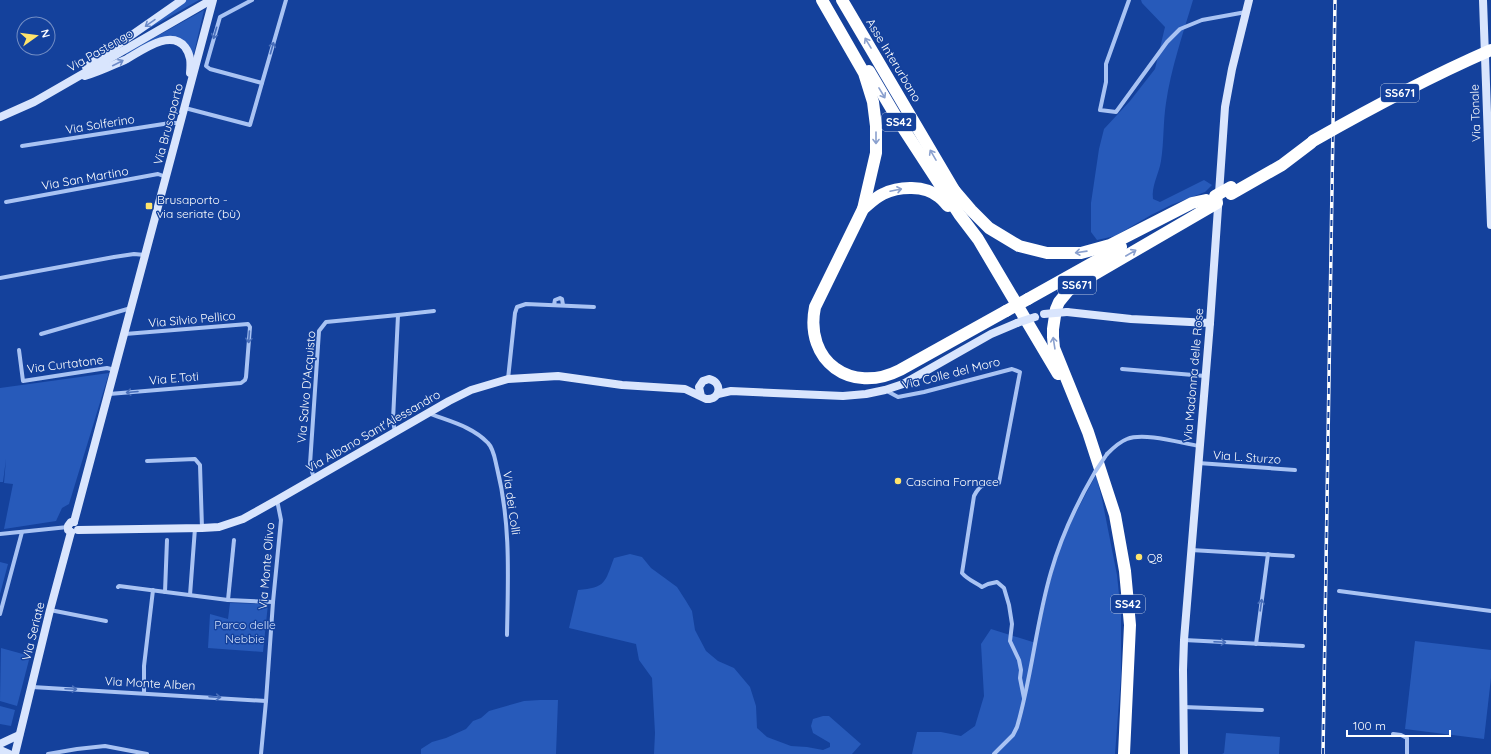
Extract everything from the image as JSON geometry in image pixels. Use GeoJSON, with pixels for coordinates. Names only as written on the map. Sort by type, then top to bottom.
{"type":"FeatureCollection","features":[{"type":"Feature","properties":{"kind":"highway","name":"SS671"},"geometry":{"type":"LineString","coordinates":[[822,0],[864,73],[873,102],[876,126],[876,153],[863,209],[818,297],[813,317],[813,333],[817,347],[823,357],[833,366],[845,373],[862,378],[888,375],[900,370],[1028,299],[1231,191],[1379,104],[1430,78],[1491,50]]}},
{"type":"Feature","properties":{"kind":"highway","name":"SS42"},"geometry":{"type":"LineString","coordinates":[[826,0],[901,125],[959,214],[978,239],[1005,283],[1064,384],[1088,432],[1103,473],[1115,514],[1125,571],[1130,625],[1124,754]]}},
{"type":"Feature","properties":{"kind":"highway","name":"Asse Interurbano"},"geometry":{"type":"LineString","coordinates":[[842,0],[953,188],[978,239]]}},
{"type":"Feature","properties":{"kind":"highway"},"geometry":{"type":"LineString","coordinates":[[863,209],[882,194],[897,189],[916,188],[935,194],[956,216],[994,278],[1005,283]]}},
{"type":"Feature","properties":{"kind":"highway"},"geometry":{"type":"LineString","coordinates":[[953,188],[971,210],[989,228],[1019,246],[1047,253],[1081,253],[1110,245],[1186,205],[1199,200],[1213,200]]}},
{"type":"Feature","properties":{"kind":"highway","name":"SS671"},"geometry":{"type":"LineString","coordinates":[[1088,432],[1054,348],[1052,329],[1059,302],[1068,291],[1076,285],[1213,200]]}},
{"type":"Feature","properties":{"kind":"street"},"geometry":{"type":"LineString","coordinates":[[69,81],[95,60],[182,0]]}},
{"type":"Feature","properties":{"kind":"street","name":"Via Pastengo"},"geometry":{"type":"LineString","coordinates":[[0,117],[34,102],[212,0]]}},
{"type":"Feature","properties":{"kind":"street","name":"Via Brusaporto"},"geometry":{"type":"LineString","coordinates":[[99,430],[181,124],[210,13],[212,0]]}},
{"type":"Feature","properties":{"kind":"street"},"geometry":{"type":"LineString","coordinates":[[252,0],[220,17],[206,66],[210,69],[262,83]]}},
{"type":"Feature","properties":{"kind":"street"},"geometry":{"type":"LineString","coordinates":[[69,81],[102,71],[151,45],[166,39],[172,39],[183,44],[190,54],[191,61],[186,104],[250,125],[286,0]]}},
{"type":"Feature","properties":{"kind":"street"},"geometry":{"type":"LineString","coordinates":[[1129,0],[1106,64],[1106,82],[1100,110],[1116,112],[1167,42],[1180,29],[1202,20],[1246,12]]}},
{"type":"Feature","properties":{"kind":"street","name":"Via Madonna delle Rose"},"geometry":{"type":"LineString","coordinates":[[1184,754],[1184,640],[1210,324],[1225,107],[1232,69],[1249,0]]}},
{"type":"Feature","properties":{"kind":"street","name":"Via Tonale"},"geometry":{"type":"LineString","coordinates":[[1483,0],[1490,163],[1491,225]]}},
{"type":"Feature","properties":{"kind":"street","name":"Via Solferino"},"geometry":{"type":"LineString","coordinates":[[22,146],[170,123],[181,124]]}},
{"type":"Feature","properties":{"kind":"street","name":"Via San Martino"},"geometry":{"type":"LineString","coordinates":[[6,202],[158,174],[166,177]]}},
{"type":"Feature","properties":{"kind":"street"},"geometry":{"type":"LineString","coordinates":[[0,278],[114,257],[134,254],[145,255]]}},
{"type":"Feature","properties":{"kind":"street"},"geometry":{"type":"LineString","coordinates":[[554,305],[555,300],[560,298],[562,299],[563,305]]}},
{"type":"Feature","properties":{"kind":"street"},"geometry":{"type":"LineString","coordinates":[[508,380],[515,313],[517,308],[526,304],[594,307]]}},
{"type":"Feature","properties":{"kind":"street"},"geometry":{"type":"LineString","coordinates":[[41,334],[131,308]]}},
{"type":"Feature","properties":{"kind":"street","name":"Via Salvo D'Acquisto"},"geometry":{"type":"LineString","coordinates":[[314,480],[310,464],[319,331],[326,322],[332,320],[434,311]]}},
{"type":"Feature","properties":{"kind":"street"},"geometry":{"type":"LineString","coordinates":[[731,391],[709,379],[706,379],[701,383],[698,389],[703,398],[710,400],[718,394],[731,391],[843,396],[866,394],[885,390],[903,384],[991,334],[1044,314],[1067,312],[1131,319],[1210,324]]}},
{"type":"Feature","properties":{"kind":"street"},"geometry":{"type":"LineString","coordinates":[[395,432],[393,420],[398,315]]}},
{"type":"Feature","properties":{"kind":"street","name":"Via Silvio Pellico"},"geometry":{"type":"LineString","coordinates":[[125,334],[248,324],[250,327],[246,377],[241,383]]}},
{"type":"Feature","properties":{"kind":"street","name":"Via Curtatone"},"geometry":{"type":"LineString","coordinates":[[19,350],[23,380],[107,368],[115,370]]}},
{"type":"Feature","properties":{"kind":"street","name":"Via Colle del Moro"},"geometry":{"type":"LineString","coordinates":[[885,390],[898,397],[924,392],[1012,369],[1020,372],[999,483],[990,482],[978,487],[974,496],[962,573],[968,580],[974,581],[982,587],[997,582],[1004,588],[1012,624],[1010,641],[1020,660],[1020,678],[1024,698]]}},
{"type":"Feature","properties":{"kind":"street"},"geometry":{"type":"LineString","coordinates":[[1122,369],[1205,376]]}},
{"type":"Feature","properties":{"kind":"street","name":"Via Albano Sant'Alessandro"},"geometry":{"type":"LineString","coordinates":[[73,528],[198,528],[220,527],[232,524],[314,480],[428,413],[471,390],[508,380],[558,376],[622,385],[685,389],[701,396]]}},
{"type":"Feature","properties":{"kind":"street","name":"Via E.Toti"},"geometry":{"type":"LineString","coordinates":[[108,394],[241,383]]}},
{"type":"Feature","properties":{"kind":"street","name":"Via Albano Sant'Alessandro"},"geometry":{"type":"LineString","coordinates":[[685,389],[701,383]]}},
{"type":"Feature","properties":{"kind":"street"},"geometry":{"type":"LineString","coordinates":[[718,384],[718,394]]}},
{"type":"Feature","properties":{"kind":"street","name":"Via dei Colli"},"geometry":{"type":"LineString","coordinates":[[428,413],[460,425],[480,435],[489,444],[493,451],[501,485],[507,527],[507,635]]}},
{"type":"Feature","properties":{"kind":"street","name":"Via Seriate"},"geometry":{"type":"LineString","coordinates":[[15,754],[50,610],[99,430]]}},
{"type":"Feature","properties":{"kind":"street","name":"Via Colle del Moro"},"geometry":{"type":"LineString","coordinates":[[994,754],[1013,735],[1020,716],[1051,571],[1066,529],[1095,472],[1107,454],[1115,446],[1127,439],[1139,437],[1157,438],[1199,446]]}},
{"type":"Feature","properties":{"kind":"street"},"geometry":{"type":"LineString","coordinates":[[147,461],[195,459],[200,465],[198,528],[190,595]]}},
{"type":"Feature","properties":{"kind":"street","name":"Via L. Sturzo"},"geometry":{"type":"LineString","coordinates":[[1198,463],[1295,470]]}},
{"type":"Feature","properties":{"kind":"street","name":"Via Monte Olivo"},"geometry":{"type":"LineString","coordinates":[[261,754],[272,602],[281,520],[277,500]]}},
{"type":"Feature","properties":{"kind":"street"},"geometry":{"type":"LineString","coordinates":[[0,534],[73,528]]}},
{"type":"Feature","properties":{"kind":"street"},"geometry":{"type":"LineString","coordinates":[[0,614],[22,532]]}},
{"type":"Feature","properties":{"kind":"street"},"geometry":{"type":"LineString","coordinates":[[165,592],[167,540]]}},
{"type":"Feature","properties":{"kind":"street"},"geometry":{"type":"LineString","coordinates":[[228,600],[234,540]]}},
{"type":"Feature","properties":{"kind":"street"},"geometry":{"type":"LineString","coordinates":[[1191,550],[1293,556]]}},
{"type":"Feature","properties":{"kind":"street"},"geometry":{"type":"LineString","coordinates":[[1256,644],[1268,554]]}},
{"type":"Feature","properties":{"kind":"street"},"geometry":{"type":"LineString","coordinates":[[118,587],[228,600],[272,602]]}},
{"type":"Feature","properties":{"kind":"street"},"geometry":{"type":"LineString","coordinates":[[144,693],[144,666],[153,590]]}},
{"type":"Feature","properties":{"kind":"street"},"geometry":{"type":"LineString","coordinates":[[1340,591],[1491,611]]}},
{"type":"Feature","properties":{"kind":"street"},"geometry":{"type":"LineString","coordinates":[[50,610],[106,622]]}},
{"type":"Feature","properties":{"kind":"street"},"geometry":{"type":"LineString","coordinates":[[1184,640],[1303,646]]}},
{"type":"Feature","properties":{"kind":"street","name":"Via Monte Alben"},"geometry":{"type":"LineString","coordinates":[[32,687],[266,701]]}},
{"type":"Feature","properties":{"kind":"street"},"geometry":{"type":"LineString","coordinates":[[1183,707],[1262,710]]}},
{"type":"Feature","properties":{"kind":"street"},"geometry":{"type":"LineString","coordinates":[[1393,734],[1402,735],[1407,738],[1407,754]]}},
{"type":"Feature","properties":{"kind":"street"},"geometry":{"type":"LineString","coordinates":[[0,744],[19,735]]}},
{"type":"Feature","properties":{"kind":"street"},"geometry":{"type":"LineString","coordinates":[[48,754],[93,747],[117,748],[147,754]]}},
{"type":"Feature","properties":{"kind":"street"},"geometry":{"type":"LineString","coordinates":[[116,754],[117,748]]}},
{"type":"Feature","properties":{"kind":"street"},"geometry":{"type":"LineString","coordinates":[[0,750],[9,754]]}},
{"type":"Feature","properties":{"kind":"green space"},"geometry":{"type":"Polygon","coordinates":[[[185,0],[199,0],[141,33],[185,0]]]}},
{"type":"Feature","properties":{"kind":"green space"},"geometry":{"type":"Polygon","coordinates":[[[1141,0],[1193,0],[1168,90],[1165,110],[1163,147],[1160,166],[1153,189],[1153,199],[1160,202],[1204,180],[1212,185],[1205,192],[1171,205],[1115,236],[1097,240],[1091,232],[1091,203],[1099,149],[1104,129],[1130,101],[1155,69],[1165,27],[1142,3],[1141,0]]]}},
{"type":"Feature","properties":{"kind":"green space"},"geometry":{"type":"Polygon","coordinates":[[[204,10],[194,53],[191,55],[178,39],[126,55],[127,53],[204,10]]]}},
{"type":"Feature","properties":{"kind":"green space"},"geometry":{"type":"Polygon","coordinates":[[[109,373],[69,504],[62,508],[56,521],[4,529],[13,484],[4,483],[6,459],[3,482],[0,482],[0,388],[109,373]]]}},
{"type":"Feature","properties":{"kind":"green space"},"geometry":{"type":"Polygon","coordinates":[[[1096,475],[1117,575],[1121,614],[1121,676],[1115,754],[912,754],[917,732],[941,732],[961,736],[975,726],[984,696],[981,644],[991,629],[1036,643],[1058,553],[1070,524],[1096,475]]]}},
{"type":"Feature","properties":{"kind":"green space"},"geometry":{"type":"Polygon","coordinates":[[[630,554],[642,557],[651,568],[677,587],[692,611],[695,630],[706,651],[718,661],[734,668],[750,687],[756,706],[757,728],[767,737],[791,746],[823,750],[830,747],[830,743],[813,733],[811,726],[813,719],[829,716],[861,744],[852,754],[654,754],[655,733],[652,678],[639,660],[636,644],[569,628],[578,590],[594,588],[599,585],[609,573],[614,558],[630,554]]]}},
{"type":"Feature","properties":{"kind":"green space"},"geometry":{"type":"Polygon","coordinates":[[[0,562],[8,564],[0,594],[0,562]]]}},
{"type":"Feature","properties":{"kind":"green space","name":"Parco delle Nebbie"},"geometry":{"type":"Polygon","coordinates":[[[230,603],[268,604],[263,652],[208,648],[210,614],[228,619],[230,603]]]}},
{"type":"Feature","properties":{"kind":"green space"},"geometry":{"type":"Polygon","coordinates":[[[1415,641],[1491,650],[1491,678],[1484,739],[1405,729],[1415,641]]]}},
{"type":"Feature","properties":{"kind":"green space"},"geometry":{"type":"Polygon","coordinates":[[[1,648],[30,656],[17,706],[0,701],[1,648]]]}},
{"type":"Feature","properties":{"kind":"green space"},"geometry":{"type":"Polygon","coordinates":[[[558,700],[556,754],[421,754],[421,749],[432,742],[446,738],[466,729],[473,721],[481,718],[489,711],[524,701],[558,700]]]}},
{"type":"Feature","properties":{"kind":"green space"},"geometry":{"type":"Polygon","coordinates":[[[0,706],[15,710],[11,726],[0,724],[0,706]]]}},
{"type":"Feature","properties":{"kind":"green space"},"geometry":{"type":"Polygon","coordinates":[[[1226,733],[1280,737],[1279,754],[1222,754],[1224,753],[1226,733]]]}},
{"type":"Feature","properties":{"kind":"railway"},"geometry":{"type":"LineString","coordinates":[[1323,754],[1335,0]]}},
{"type":"Feature","properties":{"kind":"place","name":"Brusaporto - via seriate (bù)"},"geometry":{"type":"Point","coordinates":[149,206]}},
{"type":"Feature","properties":{"kind":"place","name":"Cascina Fornace"},"geometry":{"type":"Point","coordinates":[898,481]}},
{"type":"Feature","properties":{"kind":"place","name":"Q8"},"geometry":{"type":"Point","coordinates":[1139,557]}}]}
